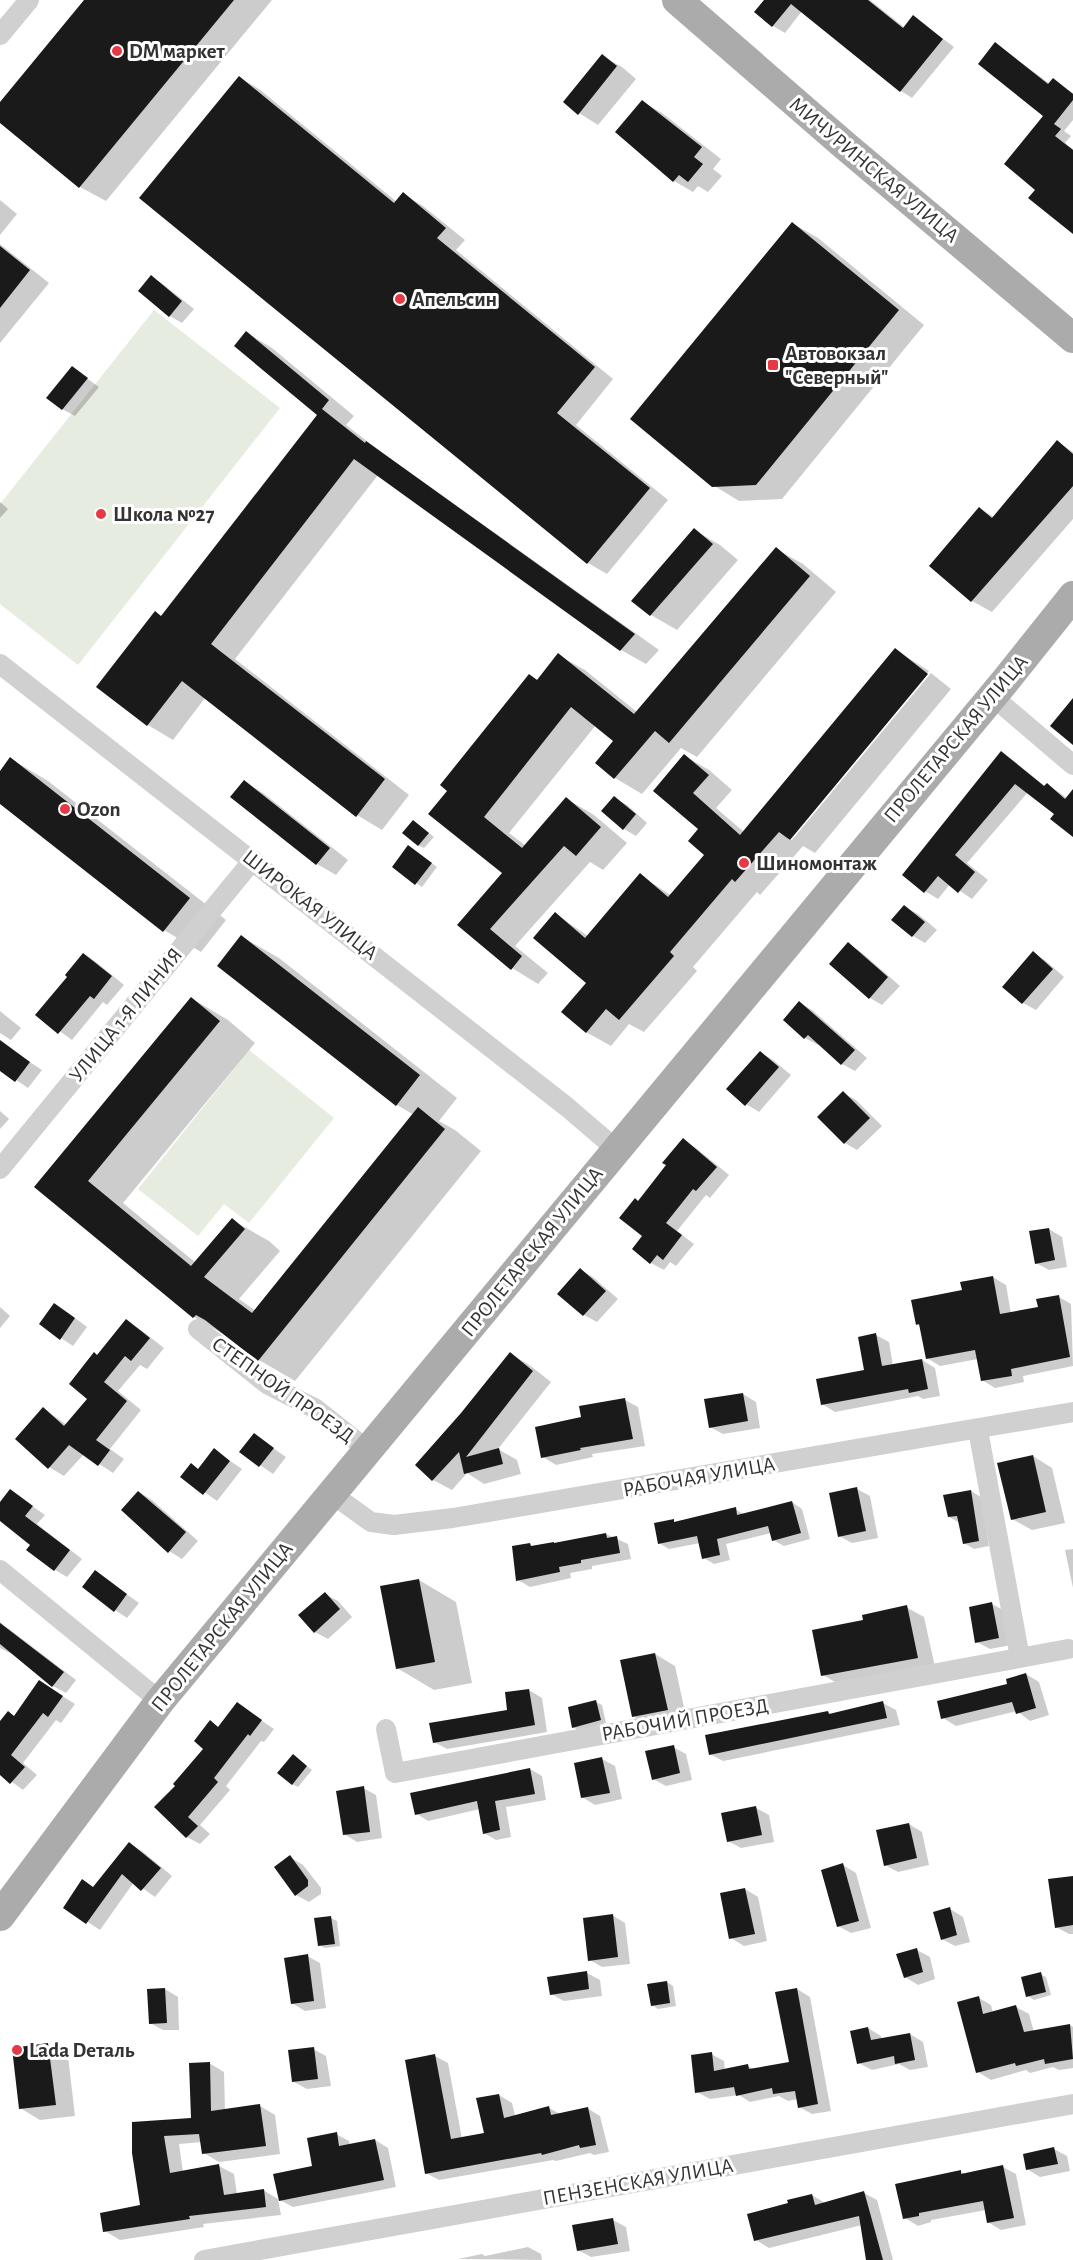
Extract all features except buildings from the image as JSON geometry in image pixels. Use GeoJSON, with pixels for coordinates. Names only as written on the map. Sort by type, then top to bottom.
{"type":"FeatureCollection","features":[{"type":"Feature","properties":{"kind":"main road","name":"МИЧУРИНСКАЯ УЛИЦА"},"geometry":{"type":"LineString","coordinates":[[677,0],[1073,338]]}},
{"type":"Feature","properties":{"kind":"main road","name":"ПРОЛЕТАРСКАЯ УЛИЦА"},"geometry":{"type":"LineString","coordinates":[[0,1916],[160,1701],[369,1451],[1073,596]]}},
{"type":"Feature","properties":{"kind":"street"},"geometry":{"type":"LineString","coordinates":[[0,35],[29,0]]}},
{"type":"Feature","properties":{"kind":"street","name":"ШИРОКАЯ УЛИЦА"},"geometry":{"type":"LineString","coordinates":[[0,664],[254,860],[567,1107],[616,1149]]}},
{"type":"Feature","properties":{"kind":"street"},"geometry":{"type":"LineString","coordinates":[[992,696],[1073,765]]}},
{"type":"Feature","properties":{"kind":"street","name":"УЛИЦА 1-Я ЛИНИЯ"},"geometry":{"type":"LineString","coordinates":[[0,1169],[254,860]]}},
{"type":"Feature","properties":{"kind":"street","name":"СТЕПНОЙ ПРОЕЗД"},"geometry":{"type":"LineString","coordinates":[[198,1329],[267,1384],[316,1409],[369,1451]]}},
{"type":"Feature","properties":{"kind":"street","name":"РАБОЧАЯ УЛИЦА"},"geometry":{"type":"LineString","coordinates":[[332,1494],[371,1522],[394,1525],[453,1518],[1073,1412]]}},
{"type":"Feature","properties":{"kind":"street"},"geometry":{"type":"LineString","coordinates":[[978,1430],[1020,1658]]}},
{"type":"Feature","properties":{"kind":"street"},"geometry":{"type":"LineString","coordinates":[[0,1570],[160,1701]]}},
{"type":"Feature","properties":{"kind":"street","name":"РАБОЧИЙ ПРОЕЗД"},"geometry":{"type":"LineString","coordinates":[[386,1729],[395,1773],[1068,1650]]}},
{"type":"Feature","properties":{"kind":"street","name":"ПЕНЗЕНСКАЯ УЛИЦА"},"geometry":{"type":"LineString","coordinates":[[204,2260],[1073,2104]]}},
{"type":"Feature","properties":{"kind":"shaded area"},"geometry":{"type":"Polygon","coordinates":[[[154,310],[280,408],[78,665],[0,604],[0,504],[154,310]]]}},
{"type":"Feature","properties":{"kind":"shaded area"},"geometry":{"type":"Polygon","coordinates":[[[249,1050],[334,1118],[249,1223],[224,1204],[198,1236],[138,1189],[249,1050]]]}},
{"type":"Feature","properties":{"kind":"place","name":"DM маркет"},"geometry":{"type":"Point","coordinates":[117,51]}},
{"type":"Feature","properties":{"kind":"place","name":"Апельсин"},"geometry":{"type":"Point","coordinates":[400,299]}},
{"type":"Feature","properties":{"kind":"place","name":"Автовокзал \"Северный\""},"geometry":{"type":"Point","coordinates":[773,365]}},
{"type":"Feature","properties":{"kind":"place","name":"Школа №27"},"geometry":{"type":"Point","coordinates":[101,514]}},
{"type":"Feature","properties":{"kind":"place","name":"Ozon"},"geometry":{"type":"Point","coordinates":[65,809]}},
{"type":"Feature","properties":{"kind":"place","name":"Шиномонтаж"},"geometry":{"type":"Point","coordinates":[744,863]}},
{"type":"Feature","properties":{"kind":"place","name":"Lada Dеталь"},"geometry":{"type":"Point","coordinates":[17,2050]}}]}
